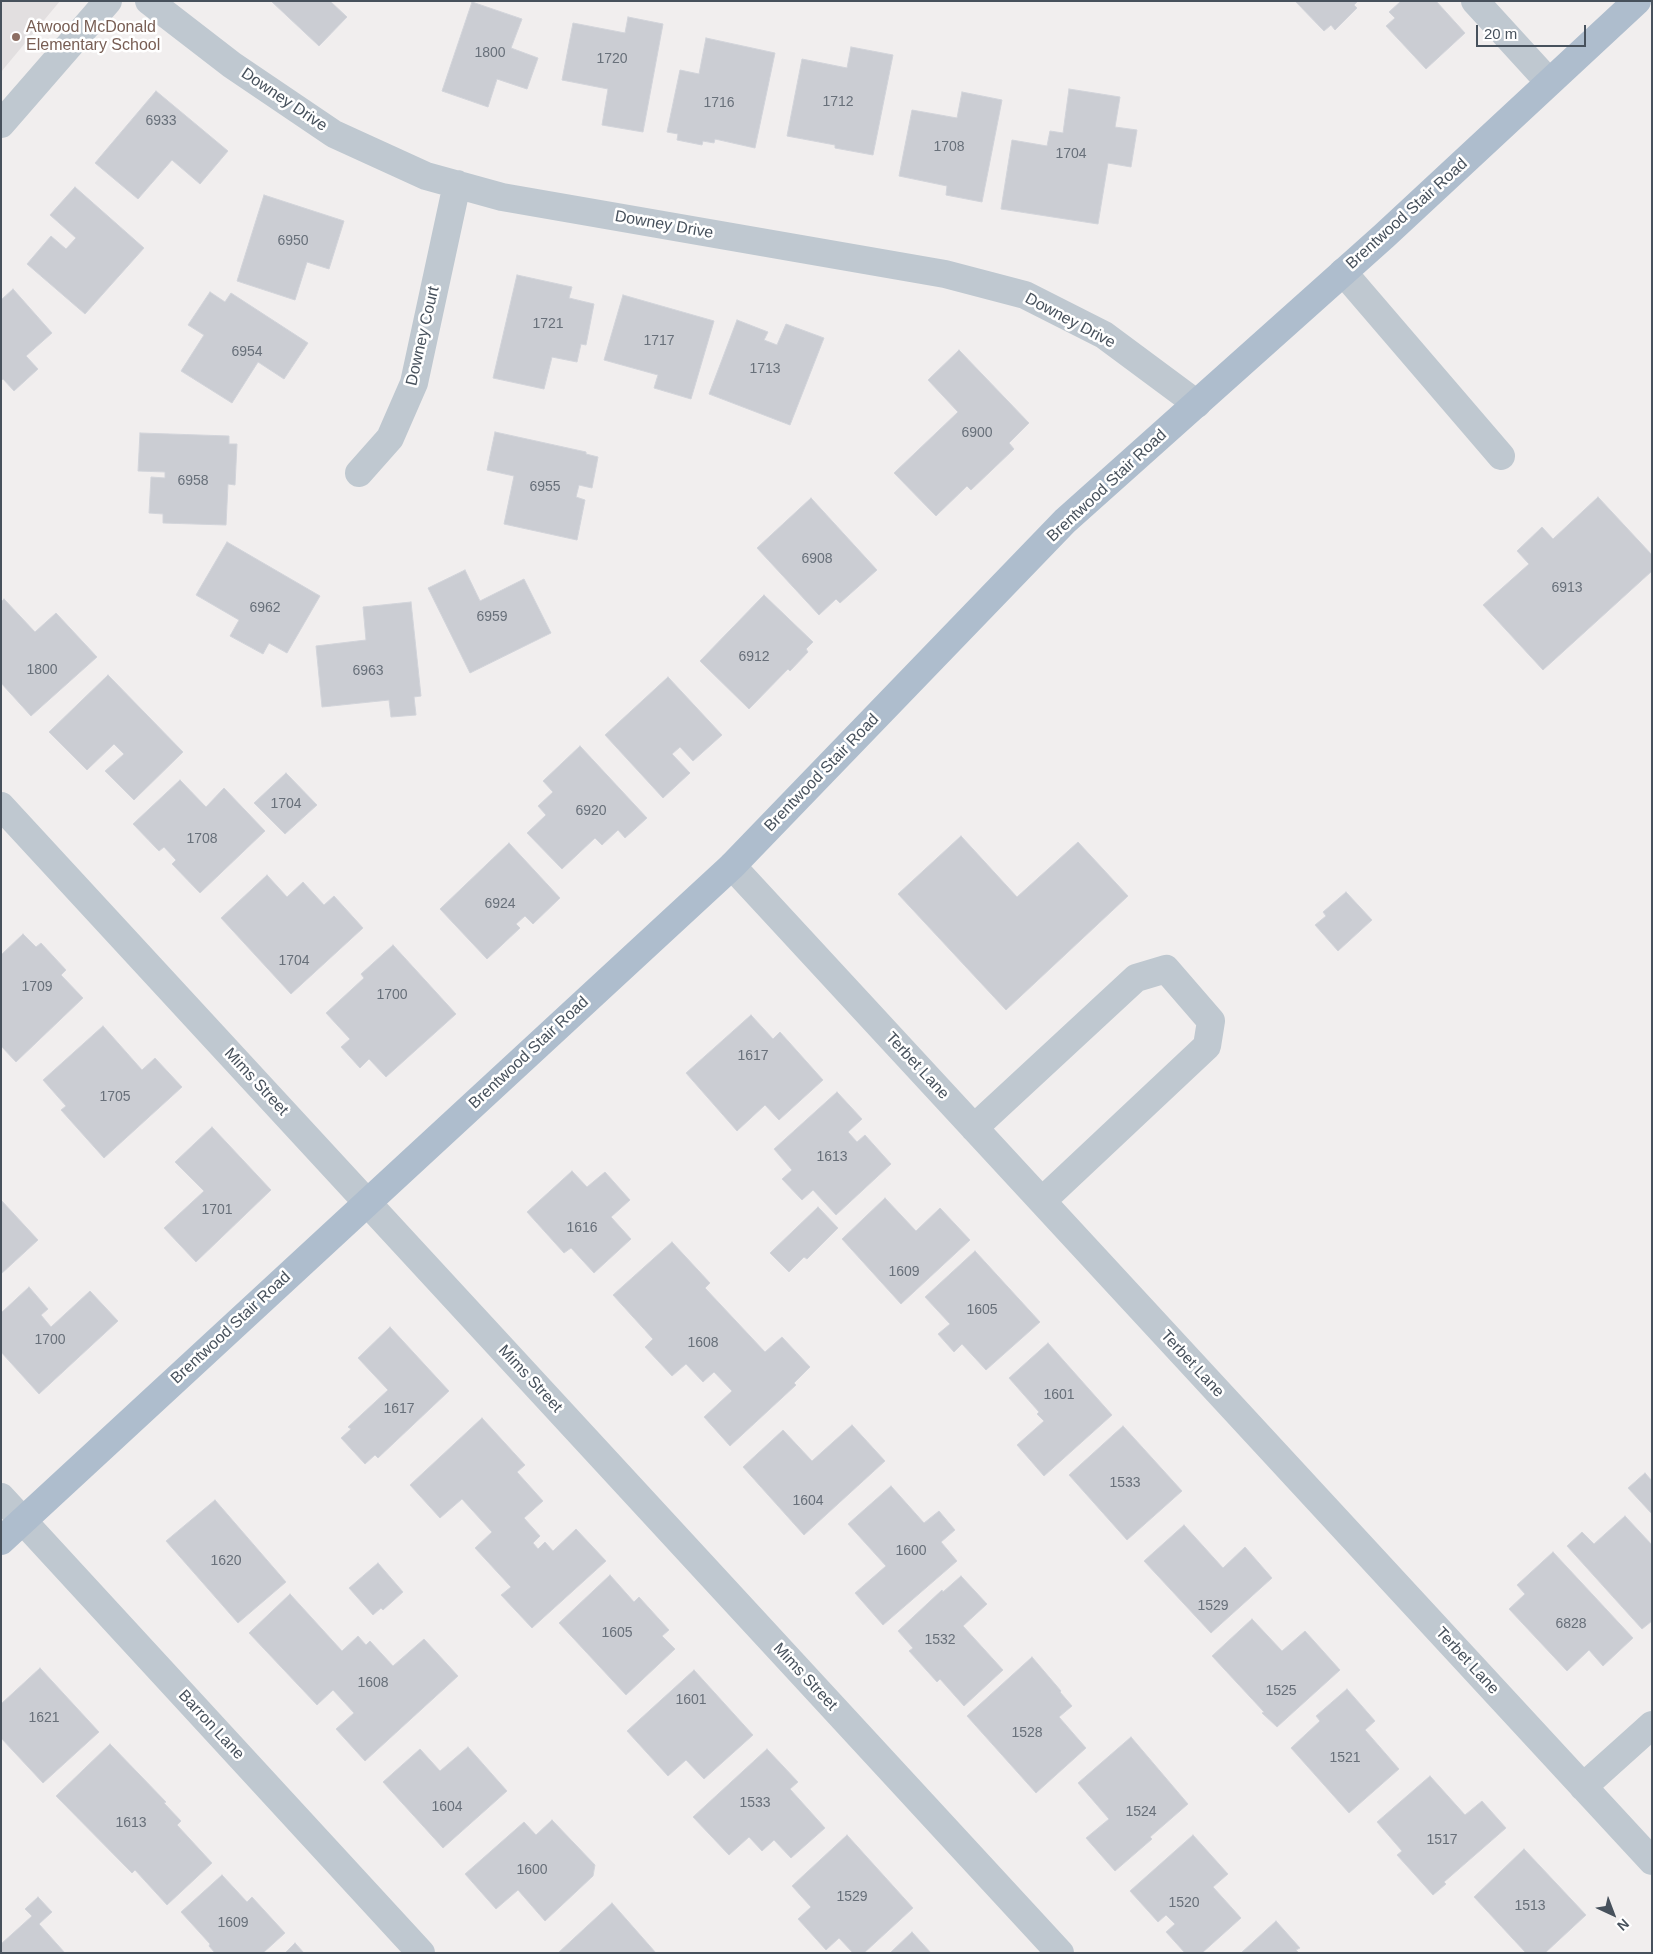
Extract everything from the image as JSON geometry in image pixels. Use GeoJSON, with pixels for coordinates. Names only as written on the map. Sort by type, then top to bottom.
{"type":"FeatureCollection","features":[{"type":"Feature","properties":{"kind":"main road","name":"Brentwood Stair Road"},"geometry":{"type":"LineString","coordinates":[[1,1541],[732,866],[1066,521],[1343,272],[1637,1]]}},
{"type":"Feature","properties":{"kind":"street"},"geometry":{"type":"LineString","coordinates":[[1,124],[108,1]]}},
{"type":"Feature","properties":{"kind":"street","name":"Downey Drive"},"geometry":{"type":"LineString","coordinates":[[149,1],[232,65],[334,134],[426,176],[502,197],[944,274],[1025,295],[1104,335],[1197,404]]}},
{"type":"Feature","properties":{"kind":"street"},"geometry":{"type":"LineString","coordinates":[[1475,1],[1549,82]]}},
{"type":"Feature","properties":{"kind":"street","name":"Downey Court"},"geometry":{"type":"LineString","coordinates":[[359,474],[390,438],[414,383],[457,184]]}},
{"type":"Feature","properties":{"kind":"street"},"geometry":{"type":"LineString","coordinates":[[1343,272],[1501,456]]}},
{"type":"Feature","properties":{"kind":"street","name":"Mims Street"},"geometry":{"type":"LineString","coordinates":[[1,806],[1060,1953]]}},
{"type":"Feature","properties":{"kind":"street","name":"Terbet Lane"},"geometry":{"type":"LineString","coordinates":[[732,866],[1652,1861]]}},
{"type":"Feature","properties":{"kind":"street"},"geometry":{"type":"LineString","coordinates":[[974,1128],[1136,978],[1166,970],[1210,1022],[1207,1046],[1042,1201]]}},
{"type":"Feature","properties":{"kind":"street","name":"Barron Lane"},"geometry":{"type":"LineString","coordinates":[[1,1497],[420,1953]]}},
{"type":"Feature","properties":{"kind":"street"},"geometry":{"type":"LineString","coordinates":[[1583,1787],[1652,1725]]}},
{"type":"Feature","properties":{"kind":"shaded area","name":"Atwood McDonald Elementary School"},"geometry":{"type":"Polygon","coordinates":[[[1,1],[60,1],[1,72],[1,1]]]}},
{"type":"Feature","properties":{"kind":"building"},"geometry":{"type":"Polygon","coordinates":[[[271,1],[330,1],[347,17],[319,46],[271,1]]]}},
{"type":"Feature","properties":{"kind":"building"},"geometry":{"type":"Polygon","coordinates":[[[1295,1],[1358,1],[1354,5],[1357,8],[1335,30],[1331,25],[1324,31],[1295,1]]]}},
{"type":"Feature","properties":{"kind":"building"},"geometry":{"type":"Polygon","coordinates":[[[1401,1],[1436,1],[1465,33],[1426,69],[1386,26],[1395,18],[1389,12],[1401,1]]]}},
{"type":"Feature","properties":{"kind":"building"},"geometry":{"type":"Polygon","coordinates":[[[472,2],[522,19],[511,48],[538,58],[527,89],[497,79],[488,107],[442,91],[472,2]]]}},
{"type":"Feature","properties":{"kind":"building"},"geometry":{"type":"Polygon","coordinates":[[[628,17],[663,24],[643,132],[602,125],[608,89],[562,80],[573,23],[625,33],[628,17]]]}},
{"type":"Feature","properties":{"kind":"building"},"geometry":{"type":"Polygon","coordinates":[[[706,38],[775,53],[755,148],[715,139],[714,143],[703,141],[702,145],[677,140],[678,134],[667,132],[680,70],[699,74],[706,38]]]}},
{"type":"Feature","properties":{"kind":"building"},"geometry":{"type":"Polygon","coordinates":[[[851,47],[893,55],[873,155],[835,148],[835,145],[787,136],[802,59],[847,68],[851,47]]]}},
{"type":"Feature","properties":{"kind":"building"},"geometry":{"type":"Polygon","coordinates":[[[1069,89],[1120,97],[1115,127],[1137,130],[1131,167],[1108,163],[1098,224],[1001,209],[1012,140],[1047,146],[1050,131],[1063,133],[1069,89]]]}},
{"type":"Feature","properties":{"kind":"building"},"geometry":{"type":"Polygon","coordinates":[[[156,91],[228,151],[200,184],[172,160],[138,199],[95,163],[156,91]]]}},
{"type":"Feature","properties":{"kind":"building"},"geometry":{"type":"Polygon","coordinates":[[[962,92],[1002,100],[982,202],[946,195],[947,186],[899,176],[912,110],[957,118],[962,92]]]}},
{"type":"Feature","properties":{"kind":"building"},"geometry":{"type":"Polygon","coordinates":[[[75,187],[144,248],[85,314],[27,264],[51,236],[66,249],[76,238],[50,215],[75,187]]]}},
{"type":"Feature","properties":{"kind":"building"},"geometry":{"type":"Polygon","coordinates":[[[264,195],[344,221],[329,269],[307,262],[295,300],[237,281],[264,195]]]}},
{"type":"Feature","properties":{"kind":"building"},"geometry":{"type":"Polygon","coordinates":[[[517,275],[572,287],[569,298],[594,304],[586,345],[581,344],[577,362],[552,357],[544,389],[493,378],[517,275]]]}},
{"type":"Feature","properties":{"kind":"building"},"geometry":{"type":"Polygon","coordinates":[[[13,289],[52,333],[26,356],[38,369],[14,391],[3,379],[1,381],[1,300],[13,289]]]}},
{"type":"Feature","properties":{"kind":"building"},"geometry":{"type":"Polygon","coordinates":[[[210,292],[225,302],[231,293],[308,343],[284,379],[258,362],[232,403],[181,371],[204,335],[188,325],[210,292]]]}},
{"type":"Feature","properties":{"kind":"building"},"geometry":{"type":"Polygon","coordinates":[[[623,295],[714,321],[691,399],[654,388],[658,375],[604,360],[623,295]]]}},
{"type":"Feature","properties":{"kind":"building"},"geometry":{"type":"Polygon","coordinates":[[[737,320],[768,332],[764,340],[777,345],[786,324],[824,338],[790,425],[709,394],[737,320]]]}},
{"type":"Feature","properties":{"kind":"building"},"geometry":{"type":"Polygon","coordinates":[[[959,350],[1029,423],[1009,443],[1014,449],[971,490],[967,486],[936,516],[894,473],[958,412],[928,380],[959,350]]]}},
{"type":"Feature","properties":{"kind":"building"},"geometry":{"type":"Polygon","coordinates":[[[495,432],[586,452],[586,454],[598,457],[592,488],[579,485],[576,497],[585,500],[577,540],[504,524],[514,476],[487,470],[495,432]]]}},
{"type":"Feature","properties":{"kind":"building"},"geometry":{"type":"Polygon","coordinates":[[[140,433],[229,436],[229,444],[237,444],[235,485],[228,484],[226,525],[163,523],[163,514],[149,513],[151,477],[165,478],[165,472],[138,471],[140,433]]]}},
{"type":"Feature","properties":{"kind":"building"},"geometry":{"type":"Polygon","coordinates":[[[1598,497],[1652,555],[1652,571],[1543,670],[1483,605],[1529,564],[1517,551],[1542,527],[1553,539],[1598,497]]]}},
{"type":"Feature","properties":{"kind":"building"},"geometry":{"type":"Polygon","coordinates":[[[811,498],[877,570],[840,603],[836,599],[819,615],[757,548],[811,498]]]}},
{"type":"Feature","properties":{"kind":"building"},"geometry":{"type":"Polygon","coordinates":[[[227,542],[320,596],[287,653],[269,643],[263,654],[230,636],[239,620],[196,595],[227,542]]]}},
{"type":"Feature","properties":{"kind":"building"},"geometry":{"type":"Polygon","coordinates":[[[465,570],[480,601],[524,579],[551,633],[470,673],[428,588],[465,570]]]}},
{"type":"Feature","properties":{"kind":"building"},"geometry":{"type":"Polygon","coordinates":[[[764,595],[813,642],[806,649],[808,652],[790,671],[788,669],[749,709],[700,661],[764,595]]]}},
{"type":"Feature","properties":{"kind":"building"},"geometry":{"type":"Polygon","coordinates":[[[4,599],[35,632],[56,613],[97,657],[31,716],[1,683],[1,602],[4,599]]]}},
{"type":"Feature","properties":{"kind":"building"},"geometry":{"type":"Polygon","coordinates":[[[411,602],[421,696],[414,697],[416,715],[391,717],[389,700],[322,707],[316,646],[366,640],[363,607],[411,602]]]}},
{"type":"Feature","properties":{"kind":"building"},"geometry":{"type":"Polygon","coordinates":[[[108,675],[183,752],[134,800],[105,771],[124,754],[114,744],[87,770],[49,732],[108,675]]]}},
{"type":"Feature","properties":{"kind":"building"},"geometry":{"type":"Polygon","coordinates":[[[668,677],[722,735],[693,761],[680,747],[672,754],[690,773],[663,798],[605,735],[668,677]]]}},
{"type":"Feature","properties":{"kind":"building"},"geometry":{"type":"Polygon","coordinates":[[[580,746],[647,818],[625,838],[618,830],[602,845],[595,838],[562,869],[527,833],[546,815],[538,806],[553,792],[543,781],[580,746]]]}},
{"type":"Feature","properties":{"kind":"building"},"geometry":{"type":"Polygon","coordinates":[[[286,773],[317,805],[285,834],[254,803],[286,773]]]}},
{"type":"Feature","properties":{"kind":"building"},"geometry":{"type":"Polygon","coordinates":[[[180,780],[206,807],[224,788],[265,831],[200,893],[172,864],[176,860],[164,847],[159,851],[133,824],[180,780]]]}},
{"type":"Feature","properties":{"kind":"building"},"geometry":{"type":"Polygon","coordinates":[[[961,836],[1017,897],[1078,842],[1128,896],[1006,1010],[898,894],[961,836]]]}},
{"type":"Feature","properties":{"kind":"building"},"geometry":{"type":"Polygon","coordinates":[[[509,843],[560,898],[533,924],[525,916],[516,924],[520,928],[487,959],[440,909],[509,843]]]}},
{"type":"Feature","properties":{"kind":"building"},"geometry":{"type":"Polygon","coordinates":[[[267,875],[287,897],[303,882],[324,905],[334,896],[363,928],[291,994],[221,918],[267,875]]]}},
{"type":"Feature","properties":{"kind":"building"},"geometry":{"type":"Polygon","coordinates":[[[1346,892],[1372,920],[1338,951],[1315,925],[1326,916],[1323,912],[1346,892]]]}},
{"type":"Feature","properties":{"kind":"building"},"geometry":{"type":"Polygon","coordinates":[[[23,934],[36,947],[41,943],[66,970],[61,975],[83,998],[16,1062],[1,1046],[1,955],[23,934]]]}},
{"type":"Feature","properties":{"kind":"building"},"geometry":{"type":"Polygon","coordinates":[[[393,945],[456,1014],[386,1077],[369,1059],[360,1068],[341,1047],[350,1039],[326,1013],[364,978],[361,974],[393,945]]]}},
{"type":"Feature","properties":{"kind":"building"},"geometry":{"type":"Polygon","coordinates":[[[751,1015],[773,1039],[780,1032],[823,1080],[779,1120],[765,1105],[737,1131],[686,1073],[751,1015]]]}},
{"type":"Feature","properties":{"kind":"building"},"geometry":{"type":"Polygon","coordinates":[[[103,1026],[142,1070],[155,1058],[182,1087],[104,1158],[61,1110],[66,1106],[43,1080],[103,1026]]]}},
{"type":"Feature","properties":{"kind":"building"},"geometry":{"type":"Polygon","coordinates":[[[837,1092],[862,1119],[848,1132],[857,1142],[865,1135],[891,1164],[836,1215],[813,1190],[802,1200],[782,1179],[792,1170],[774,1149],[837,1092]]]}},
{"type":"Feature","properties":{"kind":"building"},"geometry":{"type":"Polygon","coordinates":[[[212,1127],[271,1190],[196,1262],[164,1228],[204,1191],[175,1162],[212,1127]]]}},
{"type":"Feature","properties":{"kind":"building"},"geometry":{"type":"Polygon","coordinates":[[[572,1171],[587,1187],[605,1172],[630,1200],[611,1217],[631,1239],[594,1273],[571,1248],[564,1253],[527,1212],[572,1171]]]}},
{"type":"Feature","properties":{"kind":"building"},"geometry":{"type":"Polygon","coordinates":[[[885,1198],[916,1231],[940,1208],[970,1240],[901,1304],[842,1239],[885,1198]]]}},
{"type":"Feature","properties":{"kind":"building"},"geometry":{"type":"Polygon","coordinates":[[[1,1200],[38,1240],[1,1274],[1,1200]]]}},
{"type":"Feature","properties":{"kind":"building"},"geometry":{"type":"Polygon","coordinates":[[[818,1207],[838,1228],[807,1259],[804,1257],[789,1272],[770,1253],[818,1207]]]}},
{"type":"Feature","properties":{"kind":"building"},"geometry":{"type":"Polygon","coordinates":[[[672,1242],[710,1283],[705,1288],[765,1352],[782,1337],[810,1367],[794,1383],[796,1385],[730,1446],[704,1417],[732,1391],[714,1372],[703,1382],[686,1364],[672,1376],[645,1347],[653,1339],[613,1295],[672,1242]]]}},
{"type":"Feature","properties":{"kind":"building"},"geometry":{"type":"Polygon","coordinates":[[[975,1251],[1040,1322],[986,1370],[962,1344],[954,1352],[938,1334],[950,1324],[925,1297],[975,1251]]]}},
{"type":"Feature","properties":{"kind":"building"},"geometry":{"type":"Polygon","coordinates":[[[29,1287],[48,1309],[41,1315],[51,1327],[90,1291],[118,1321],[39,1394],[1,1352],[1,1313],[29,1287]]]}},
{"type":"Feature","properties":{"kind":"building"},"geometry":{"type":"Polygon","coordinates":[[[390,1327],[449,1391],[378,1458],[375,1455],[365,1464],[341,1438],[351,1429],[348,1427],[388,1390],[358,1358],[390,1327]]]}},
{"type":"Feature","properties":{"kind":"building"},"geometry":{"type":"Polygon","coordinates":[[[1048,1343],[1112,1415],[1044,1476],[1017,1445],[1044,1421],[1037,1414],[1039,1412],[1009,1378],[1048,1343]]]}},
{"type":"Feature","properties":{"kind":"building"},"geometry":{"type":"Polygon","coordinates":[[[482,1418],[525,1465],[517,1472],[543,1501],[524,1518],[540,1536],[533,1543],[538,1549],[545,1542],[553,1551],[576,1529],[606,1561],[532,1628],[501,1595],[511,1587],[475,1548],[492,1532],[462,1499],[440,1518],[410,1485],[482,1418]]]}},
{"type":"Feature","properties":{"kind":"building"},"geometry":{"type":"Polygon","coordinates":[[[852,1425],[885,1461],[804,1535],[743,1467],[783,1430],[812,1461],[852,1425]]]}},
{"type":"Feature","properties":{"kind":"building"},"geometry":{"type":"Polygon","coordinates":[[[1123,1426],[1182,1491],[1127,1540],[1069,1475],[1123,1426]]]}},
{"type":"Feature","properties":{"kind":"building"},"geometry":{"type":"Polygon","coordinates":[[[1645,1473],[1652,1481],[1652,1514],[1628,1488],[1645,1473]]]}},
{"type":"Feature","properties":{"kind":"building"},"geometry":{"type":"Polygon","coordinates":[[[891,1486],[924,1523],[939,1511],[955,1530],[941,1542],[957,1561],[883,1625],[855,1593],[886,1566],[848,1524],[891,1486]]]}},
{"type":"Feature","properties":{"kind":"building"},"geometry":{"type":"Polygon","coordinates":[[[215,1500],[286,1582],[238,1623],[166,1541],[215,1500]]]}},
{"type":"Feature","properties":{"kind":"building"},"geometry":{"type":"Polygon","coordinates":[[[1625,1516],[1652,1545],[1652,1621],[1642,1629],[1567,1546],[1582,1532],[1594,1544],[1625,1516]]]}},
{"type":"Feature","properties":{"kind":"building"},"geometry":{"type":"Polygon","coordinates":[[[1184,1525],[1223,1568],[1245,1547],[1272,1578],[1211,1633],[1144,1561],[1184,1525]]]}},
{"type":"Feature","properties":{"kind":"building"},"geometry":{"type":"Polygon","coordinates":[[[1553,1552],[1633,1638],[1603,1666],[1589,1650],[1567,1671],[1509,1609],[1525,1594],[1517,1585],[1553,1552]]]}},
{"type":"Feature","properties":{"kind":"building"},"geometry":{"type":"Polygon","coordinates":[[[378,1563],[403,1592],[383,1610],[381,1608],[373,1615],[349,1588],[378,1563]]]}},
{"type":"Feature","properties":{"kind":"building"},"geometry":{"type":"Polygon","coordinates":[[[610,1575],[634,1602],[639,1597],[669,1630],[662,1636],[675,1649],[626,1695],[559,1623],[610,1575]]]}},
{"type":"Feature","properties":{"kind":"building"},"geometry":{"type":"Polygon","coordinates":[[[961,1576],[987,1604],[963,1626],[1003,1670],[964,1706],[940,1679],[937,1682],[909,1651],[913,1648],[898,1631],[942,1590],[943,1592],[961,1576]]]}},
{"type":"Feature","properties":{"kind":"building"},"geometry":{"type":"Polygon","coordinates":[[[290,1594],[342,1651],[358,1636],[366,1645],[370,1641],[393,1666],[424,1639],[458,1676],[365,1761],[336,1729],[354,1713],[333,1690],[317,1705],[249,1633],[290,1594]]]}},
{"type":"Feature","properties":{"kind":"building"},"geometry":{"type":"Polygon","coordinates":[[[1252,1619],[1282,1651],[1305,1631],[1340,1670],[1277,1727],[1262,1713],[1264,1712],[1212,1656],[1252,1619]]]}},
{"type":"Feature","properties":{"kind":"building"},"geometry":{"type":"Polygon","coordinates":[[[1032,1657],[1072,1706],[1059,1717],[1086,1748],[1036,1793],[967,1716],[1032,1657]]]}},
{"type":"Feature","properties":{"kind":"building"},"geometry":{"type":"Polygon","coordinates":[[[40,1668],[99,1732],[43,1783],[1,1738],[1,1704],[40,1668]]]}},
{"type":"Feature","properties":{"kind":"building"},"geometry":{"type":"Polygon","coordinates":[[[694,1670],[753,1735],[704,1779],[686,1760],[668,1776],[627,1731],[694,1670]]]}},
{"type":"Feature","properties":{"kind":"building"},"geometry":{"type":"Polygon","coordinates":[[[1347,1689],[1375,1721],[1365,1730],[1399,1769],[1349,1813],[1291,1748],[1320,1721],[1316,1716],[1347,1689]]]}},
{"type":"Feature","properties":{"kind":"building"},"geometry":{"type":"Polygon","coordinates":[[[1131,1737],[1188,1804],[1115,1871],[1086,1838],[1109,1819],[1078,1783],[1131,1737]]]}},
{"type":"Feature","properties":{"kind":"building"},"geometry":{"type":"Polygon","coordinates":[[[110,1744],[166,1802],[164,1803],[181,1821],[177,1825],[212,1863],[167,1905],[135,1870],[132,1873],[56,1796],[110,1744]]]}},
{"type":"Feature","properties":{"kind":"building"},"geometry":{"type":"Polygon","coordinates":[[[468,1747],[507,1791],[443,1848],[383,1782],[420,1749],[440,1771],[468,1747]]]}},
{"type":"Feature","properties":{"kind":"building"},"geometry":{"type":"Polygon","coordinates":[[[767,1749],[798,1782],[790,1789],[825,1828],[791,1858],[774,1840],[762,1851],[749,1837],[729,1855],[693,1817],[767,1749]]]}},
{"type":"Feature","properties":{"kind":"building"},"geometry":{"type":"Polygon","coordinates":[[[1430,1776],[1465,1815],[1482,1801],[1506,1828],[1444,1882],[1446,1884],[1433,1895],[1397,1855],[1402,1851],[1377,1822],[1430,1776]]]}},
{"type":"Feature","properties":{"kind":"building"},"geometry":{"type":"Polygon","coordinates":[[[552,1820],[595,1865],[593,1876],[545,1921],[518,1890],[496,1909],[465,1874],[524,1822],[536,1835],[552,1820]]]}},
{"type":"Feature","properties":{"kind":"building"},"geometry":{"type":"Polygon","coordinates":[[[847,1835],[913,1908],[864,1953],[853,1953],[839,1938],[826,1950],[798,1919],[811,1907],[792,1886],[847,1835]]]}},
{"type":"Feature","properties":{"kind":"building"},"geometry":{"type":"Polygon","coordinates":[[[1193,1835],[1228,1874],[1213,1887],[1241,1918],[1202,1953],[1185,1953],[1166,1932],[1175,1924],[1166,1915],[1158,1922],[1130,1891],[1193,1835]]]}},
{"type":"Feature","properties":{"kind":"building"},"geometry":{"type":"Polygon","coordinates":[[[1524,1849],[1586,1915],[1545,1953],[1526,1953],[1474,1897],[1524,1849]]]}},
{"type":"Feature","properties":{"kind":"building"},"geometry":{"type":"Polygon","coordinates":[[[222,1875],[247,1902],[252,1897],[285,1933],[263,1953],[215,1953],[209,1946],[210,1944],[181,1912],[222,1875]]]}},
{"type":"Feature","properties":{"kind":"building"},"geometry":{"type":"Polygon","coordinates":[[[38,1897],[52,1912],[39,1924],[65,1953],[1,1953],[1,1944],[32,1916],[25,1909],[38,1897]]]}},
{"type":"Feature","properties":{"kind":"building"},"geometry":{"type":"Polygon","coordinates":[[[612,1903],[656,1953],[558,1953],[612,1903]]]}},
{"type":"Feature","properties":{"kind":"building"},"geometry":{"type":"Polygon","coordinates":[[[1276,1921],[1300,1948],[1296,1950],[1299,1953],[1241,1953],[1276,1921]]]}},
{"type":"Feature","properties":{"kind":"building"},"geometry":{"type":"Polygon","coordinates":[[[912,1932],[931,1953],[890,1953],[912,1932]]]}},
{"type":"Feature","properties":{"kind":"building"},"geometry":{"type":"Polygon","coordinates":[[[295,1943],[304,1953],[285,1953],[295,1943]]]}},
{"type":"Feature","properties":{"kind":"place","name":"Atwood McDonald Elementary School"},"geometry":{"type":"Point","coordinates":[16,37]}}]}
